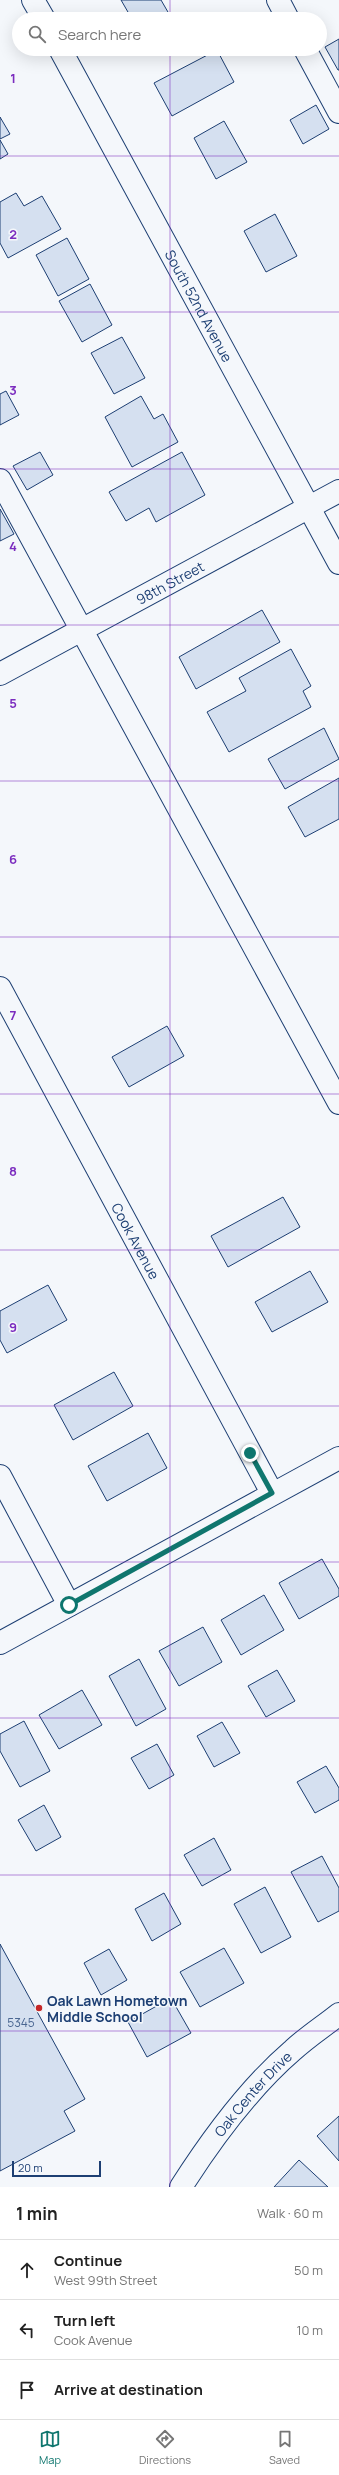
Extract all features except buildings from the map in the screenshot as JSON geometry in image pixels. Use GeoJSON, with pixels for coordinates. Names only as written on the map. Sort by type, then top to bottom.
{"type":"FeatureCollection","features":[{"type":"Feature","properties":{"kind":"street"},"geometry":{"type":"LineString","coordinates":[[33,0],[40,12]]}},
{"type":"Feature","properties":{"kind":"street"},"geometry":{"type":"LineString","coordinates":[[278,0],[284,12]]}},
{"type":"Feature","properties":{"kind":"street","name":"South 52nd Avenue"},"geometry":{"type":"LineString","coordinates":[[64,56],[310,507],[339,563]]}},
{"type":"Feature","properties":{"kind":"street"},"geometry":{"type":"LineString","coordinates":[[309,56],[339,112]]}},
{"type":"Feature","properties":{"kind":"street"},"geometry":{"type":"LineString","coordinates":[[0,480],[339,1103]]}},
{"type":"Feature","properties":{"kind":"street","name":"98th Street"},"geometry":{"type":"LineString","coordinates":[[0,674],[339,491]]}},
{"type":"Feature","properties":{"kind":"street","name":"Cook Avenue"},"geometry":{"type":"LineString","coordinates":[[0,988],[272,1493]]}},
{"type":"Feature","properties":{"kind":"street"},"geometry":{"type":"LineString","coordinates":[[0,1643],[272,1493],[339,1458]]}},
{"type":"Feature","properties":{"kind":"street"},"geometry":{"type":"LineString","coordinates":[[0,1476],[69,1605]]}},
{"type":"Feature","properties":{"kind":"street","name":"Oak Center Drive"},"geometry":{"type":"LineString","coordinates":[[181,2187],[200,2157],[253,2091],[292,2050],[339,2014]]}},
{"type":"Feature","properties":{"kind":"place","name":"Oak Lawn Hometown Middle School"},"geometry":{"type":"Point","coordinates":[39,2008]}},
{"type":"Feature","properties":{"kind":"route"},"geometry":{"type":"LineString","coordinates":[[69,1605],[272,1493],[250,1453]]}}]}
